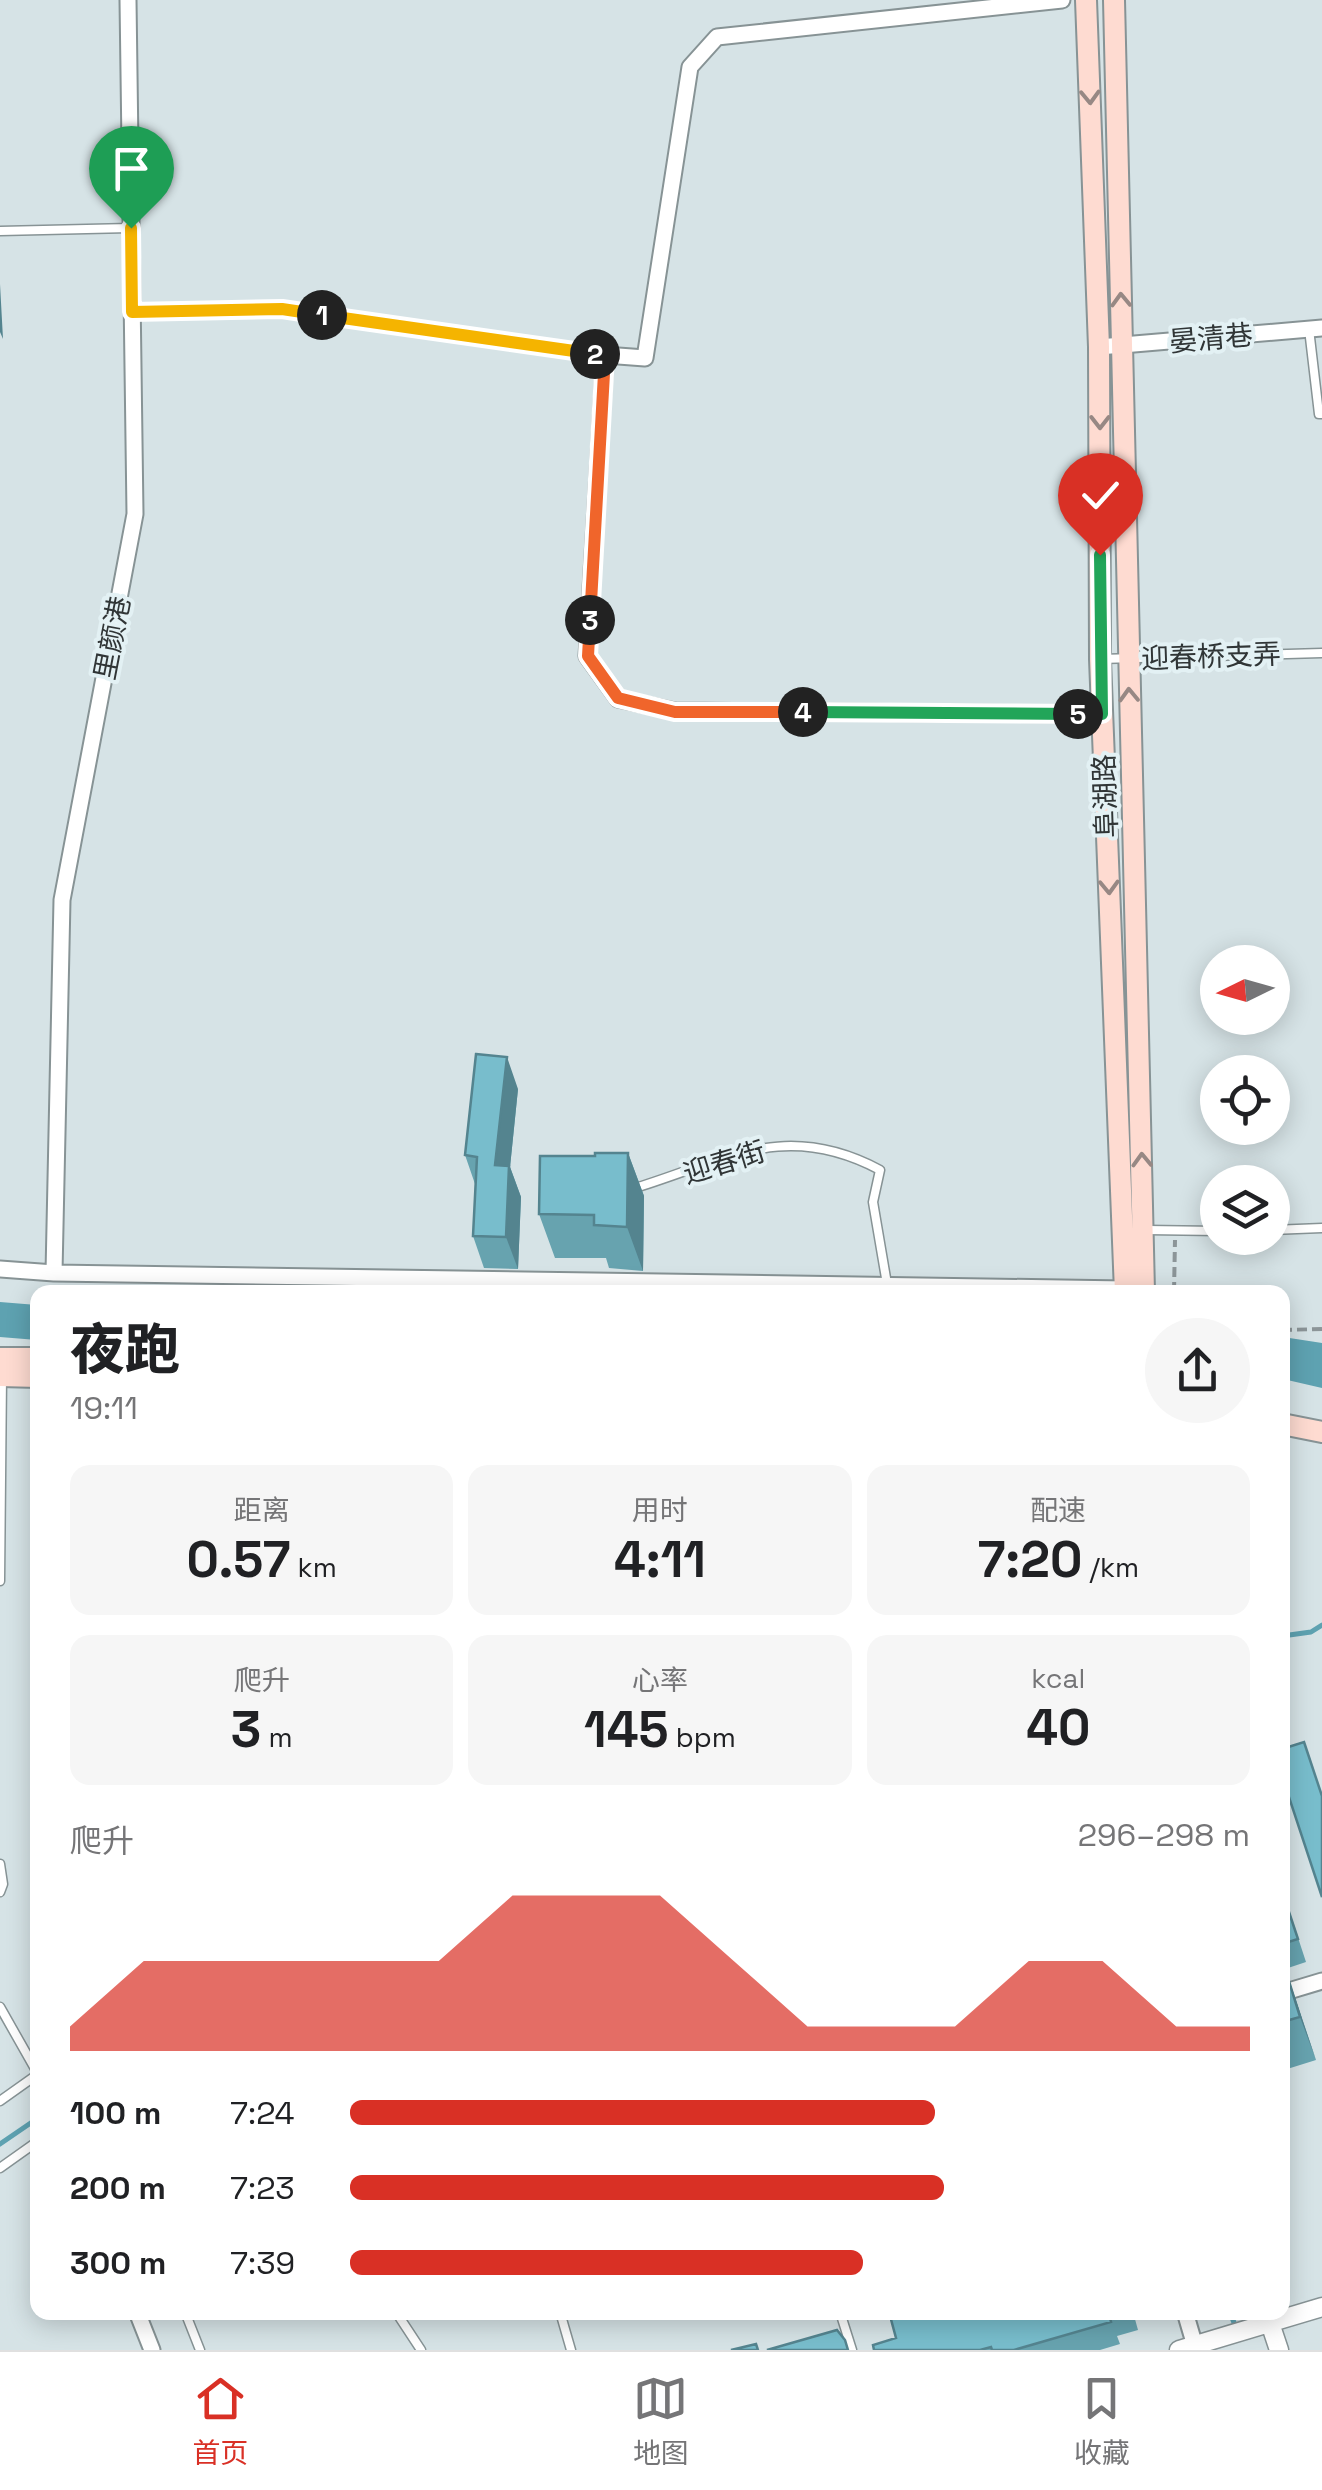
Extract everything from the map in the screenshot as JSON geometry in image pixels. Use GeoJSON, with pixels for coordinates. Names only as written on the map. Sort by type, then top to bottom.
{"type":"FeatureCollection","features":[{"type":"Feature","properties":{"kind":"main road","name":"阜湖路"},"geometry":{"type":"LineString","coordinates":[[1086,0],[1100,347],[1102,714],[1133,1230]]}},
{"type":"Feature","properties":{"kind":"main road","name":"阜湖路"},"geometry":{"type":"LineString","coordinates":[[1114,0],[1128,659],[1131,1285]]}},
{"type":"Feature","properties":{"kind":"main road"},"geometry":{"type":"LineString","coordinates":[[1,1367],[30,1360]]}},
{"type":"Feature","properties":{"kind":"main road"},"geometry":{"type":"LineString","coordinates":[[1,1367],[30,1375]]}},
{"type":"Feature","properties":{"kind":"main road"},"geometry":{"type":"LineString","coordinates":[[1290,1426],[1322,1432]]}},
{"type":"Feature","properties":{"kind":"main road"},"geometry":{"type":"LineString","coordinates":[[1290,1440],[1322,1446]]}},
{"type":"Feature","properties":{"kind":"street","name":"里颜港"},"geometry":{"type":"LineString","coordinates":[[54,1273],[62,900],[135,514],[128,0]]}},
{"type":"Feature","properties":{"kind":"street"},"geometry":{"type":"LineString","coordinates":[[1062,0],[717,37],[690,68],[645,358],[605,356],[588,656],[618,698],[675,712],[1102,714]]}},
{"type":"Feature","properties":{"kind":"street","name":"晏清巷"},"geometry":{"type":"LineString","coordinates":[[1100,347],[1316,328]]}},
{"type":"Feature","properties":{"kind":"street"},"geometry":{"type":"LineString","coordinates":[[0,1269],[54,1273],[888,1285]]}},
{"type":"Feature","properties":{"kind":"street"},"geometry":{"type":"LineString","coordinates":[[1290,1991],[1322,1981]]}},
{"type":"Feature","properties":{"kind":"street"},"geometry":{"type":"LineString","coordinates":[[1290,2314],[1322,2307]]}},
{"type":"Feature","properties":{"kind":"street"},"geometry":{"type":"LineString","coordinates":[[140,2320],[152,2350]]}},
{"type":"Feature","properties":{"kind":"street"},"geometry":{"type":"LineString","coordinates":[[1189,2320],[1199,2347],[1258,2322],[1279,2350]]}},
{"type":"Feature","properties":{"kind":"lane"},"geometry":{"type":"LineString","coordinates":[[0,231],[131,228]]}},
{"type":"Feature","properties":{"kind":"lane"},"geometry":{"type":"LineString","coordinates":[[132,312],[282,309],[605,356]]}},
{"type":"Feature","properties":{"kind":"lane"},"geometry":{"type":"LineString","coordinates":[[1316,328],[1322,414]]}},
{"type":"Feature","properties":{"kind":"lane","name":"迎春桥支弄"},"geometry":{"type":"LineString","coordinates":[[1100,660],[1322,653]]}},
{"type":"Feature","properties":{"kind":"lane","name":"迎春街"},"geometry":{"type":"LineString","coordinates":[[628,1191],[759,1147],[798,1144],[853,1156],[880,1170],[872,1202],[888,1285]]}},
{"type":"Feature","properties":{"kind":"lane"},"geometry":{"type":"LineString","coordinates":[[1290,1229],[1322,1228]]}},
{"type":"Feature","properties":{"kind":"lane"},"geometry":{"type":"LineString","coordinates":[[1133,1230],[1200,1230]]}},
{"type":"Feature","properties":{"kind":"lane"},"geometry":{"type":"LineString","coordinates":[[0,1581],[1,1367]]}},
{"type":"Feature","properties":{"kind":"lane"},"geometry":{"type":"LineString","coordinates":[[0,1864],[0,1892]]}},
{"type":"Feature","properties":{"kind":"lane"},"geometry":{"type":"LineString","coordinates":[[0,2007],[30,2060]]}},
{"type":"Feature","properties":{"kind":"lane"},"geometry":{"type":"LineString","coordinates":[[0,2101],[30,2080]]}},
{"type":"Feature","properties":{"kind":"lane"},"geometry":{"type":"LineString","coordinates":[[0,2168],[30,2147]]}},
{"type":"Feature","properties":{"kind":"lane"},"geometry":{"type":"LineString","coordinates":[[189,2320],[200,2350]]}},
{"type":"Feature","properties":{"kind":"lane"},"geometry":{"type":"LineString","coordinates":[[401,2320],[422,2350]]}},
{"type":"Feature","properties":{"kind":"lane"},"geometry":{"type":"LineString","coordinates":[[562,2320],[571,2350]]}},
{"type":"Feature","properties":{"kind":"lane"},"geometry":{"type":"LineString","coordinates":[[843,2320],[852,2350]]}},
{"type":"Feature","properties":{"kind":"path"},"geometry":{"type":"LineString","coordinates":[[1174,1285],[1175,1230]]}},
{"type":"Feature","properties":{"kind":"path"},"geometry":{"type":"LineString","coordinates":[[1290,1330],[1322,1329]]}},
{"type":"Feature","properties":{"kind":"water"},"geometry":{"type":"Polygon","coordinates":[[[0,1302],[30,1304],[30,1339],[0,1337],[0,1302]]]}},
{"type":"Feature","properties":{"kind":"water"},"geometry":{"type":"Polygon","coordinates":[[[1290,1338],[1322,1343],[1322,1388],[1290,1381],[1290,1338]]]}},
{"type":"Feature","properties":{"kind":"building"},"geometry":{"type":"Polygon","coordinates":[[[476,1054],[507,1057],[495,1165],[509,1166],[506,1237],[473,1236],[477,1157],[465,1155],[476,1054]]]}},
{"type":"Feature","properties":{"kind":"building"},"geometry":{"type":"Polygon","coordinates":[[[628,1153],[627,1227],[594,1225],[594,1215],[539,1214],[540,1156],[628,1153]]]}},
{"type":"Feature","properties":{"kind":"building"},"geometry":{"type":"Polygon","coordinates":[[[1304,1742],[1322,1796],[1322,1897],[1290,1800],[1290,1746],[1304,1742]]]}},
{"type":"Feature","properties":{"kind":"building"},"geometry":{"type":"Polygon","coordinates":[[[1290,1915],[1298,1939],[1290,1942],[1290,1915]]]}},
{"type":"Feature","properties":{"kind":"building"},"geometry":{"type":"Polygon","coordinates":[[[1290,1984],[1300,2017],[1290,2020],[1290,1984]]]}},
{"type":"Feature","properties":{"kind":"building"},"geometry":{"type":"Polygon","coordinates":[[[891,2320],[1111,2322],[1014,2350],[874,2350],[873,2345],[896,2338],[891,2320]]]}},
{"type":"Feature","properties":{"kind":"building"},"geometry":{"type":"Polygon","coordinates":[[[837,2330],[848,2350],[767,2350],[837,2330]]]}},
{"type":"Feature","properties":{"kind":"building"},"geometry":{"type":"Polygon","coordinates":[[[756,2344],[758,2350],[731,2350],[756,2344]]]}},
{"type":"Feature","properties":{"kind":"waterway"},"geometry":{"type":"LineString","coordinates":[[1290,1635],[1311,1632],[1322,1625]]}},
{"type":"Feature","properties":{"kind":"waterway"},"geometry":{"type":"LineString","coordinates":[[0,2144],[30,2123]]}},
{"type":"Feature","properties":{"kind":"waterway"},"geometry":{"type":"LineString","coordinates":[[1233,2320],[1236,2328]]}},
{"type":"Feature","properties":{"kind":"route"},"geometry":{"type":"LineString","coordinates":[[131,228],[132,312],[282,309],[605,356],[588,656],[618,698],[675,712],[1102,714],[1100,555]]}}]}
